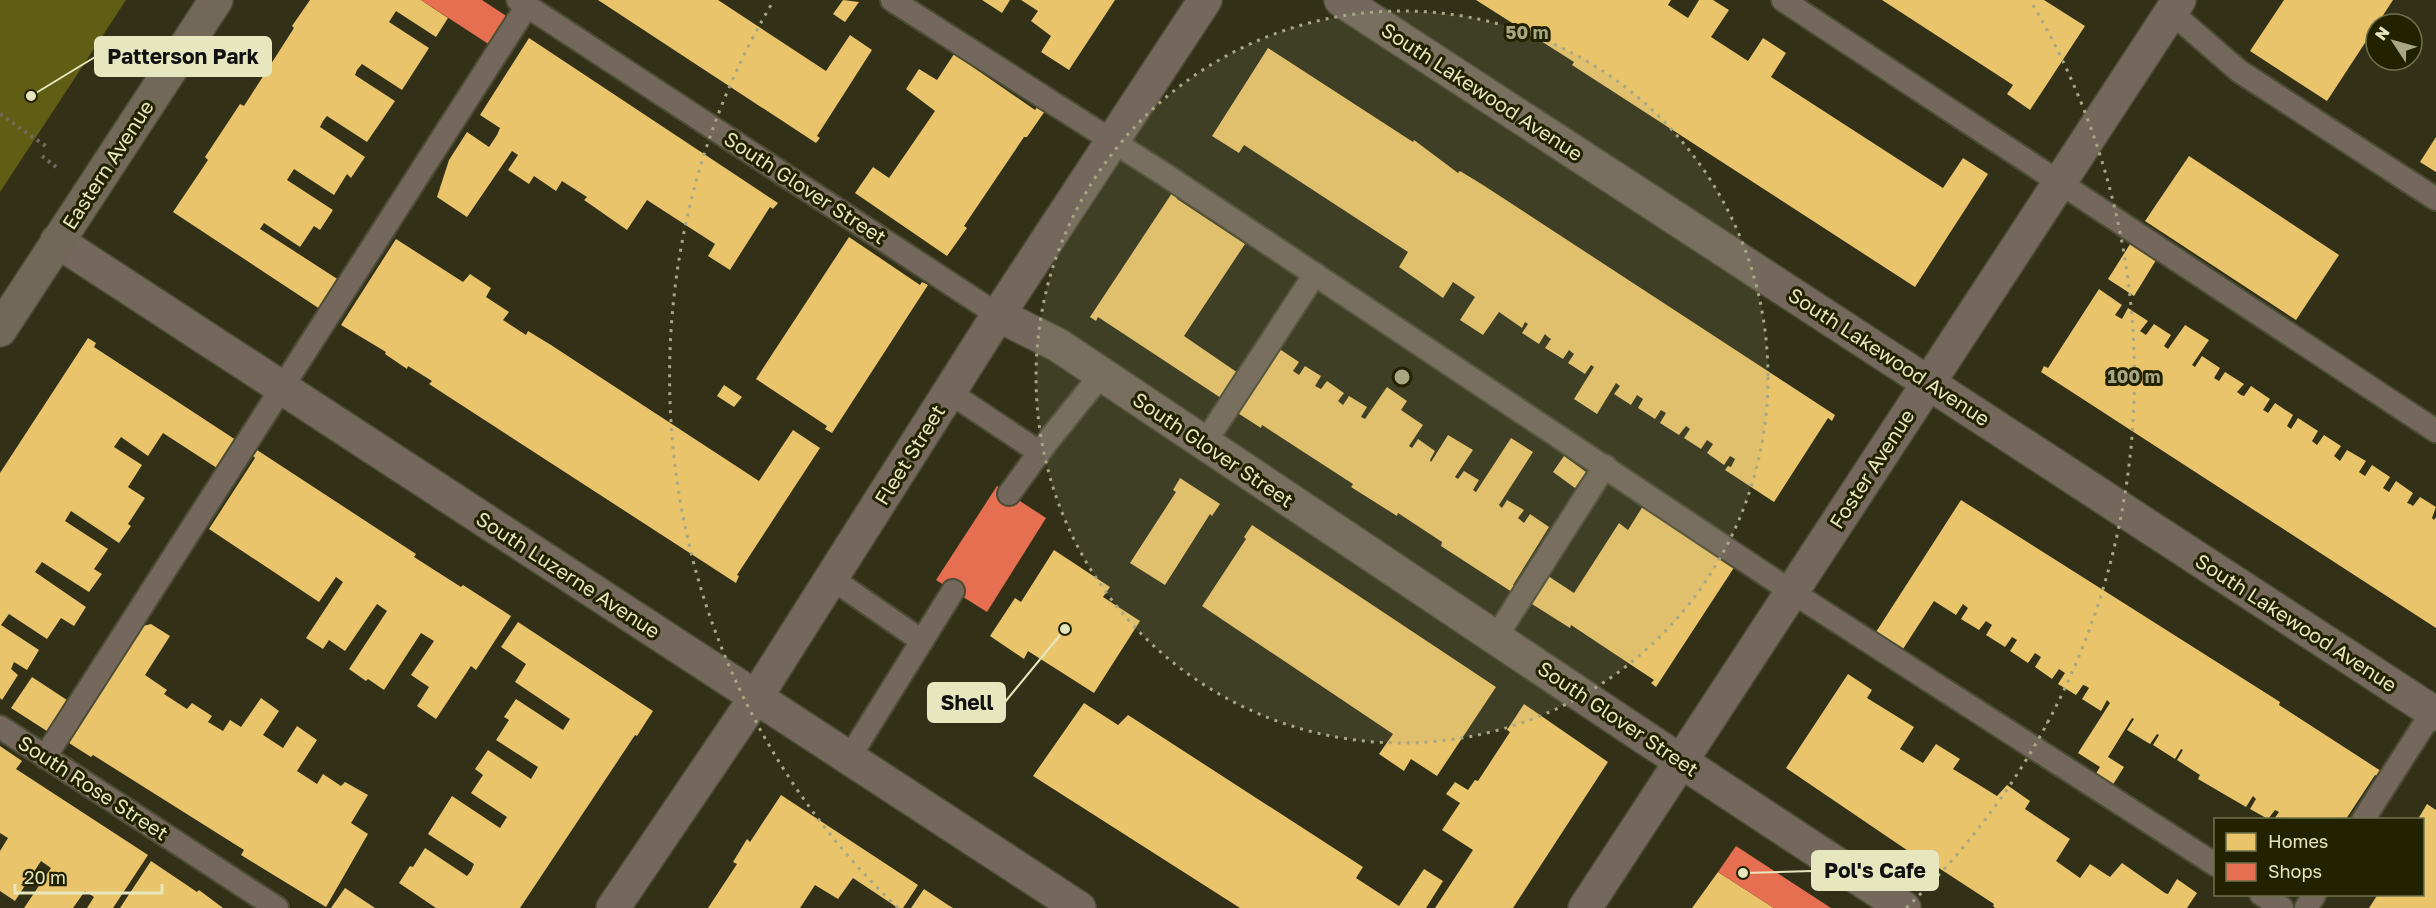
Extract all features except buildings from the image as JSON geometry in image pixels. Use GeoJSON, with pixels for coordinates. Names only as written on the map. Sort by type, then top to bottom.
{"type":"FeatureCollection","features":[{"type":"Feature","properties":{"kind":"main road","name":"Eastern Avenue"},"geometry":{"type":"LineString","coordinates":[[0,330],[216,0]]}},
{"type":"Feature","properties":{"kind":"street","name":"Fleet Street"},"geometry":{"type":"LineString","coordinates":[[613,908],[756,697],[998,315],[1205,0]]}},
{"type":"Feature","properties":{"kind":"street","name":"South Lakewood Avenue"},"geometry":{"type":"LineString","coordinates":[[1341,0],[2435,711]]}},
{"type":"Feature","properties":{"kind":"street","name":"Foster Avenue"},"geometry":{"type":"LineString","coordinates":[[1585,908],[2061,183],[2167,4]]}},
{"type":"Feature","properties":{"kind":"street","name":"South Luzerne Avenue"},"geometry":{"type":"LineString","coordinates":[[57,241],[1079,908]]}},
{"type":"Feature","properties":{"kind":"street","name":"South Glover Street"},"geometry":{"type":"LineString","coordinates":[[998,315],[1058,345],[1891,904]]}},
{"type":"Feature","properties":{"kind":"lane"},"geometry":{"type":"LineString","coordinates":[[892,0],[1112,140],[1792,592],[2214,864]]}},
{"type":"Feature","properties":{"kind":"lane"},"geometry":{"type":"LineString","coordinates":[[1783,0],[2436,431]]}},
{"type":"Feature","properties":{"kind":"lane"},"geometry":{"type":"LineString","coordinates":[[45,757],[523,3]]}},
{"type":"Feature","properties":{"kind":"lane","name":"South Glover Street"},"geometry":{"type":"LineString","coordinates":[[523,3],[998,315]]}},
{"type":"Feature","properties":{"kind":"lane"},"geometry":{"type":"LineString","coordinates":[[2167,4],[2240,71],[2436,200]]}},
{"type":"Feature","properties":{"kind":"lane"},"geometry":{"type":"LineString","coordinates":[[1204,444],[1315,274]]}},
{"type":"Feature","properties":{"kind":"lane"},"geometry":{"type":"LineString","coordinates":[[1009,494],[1039,452],[1101,375]]}},
{"type":"Feature","properties":{"kind":"lane"},"geometry":{"type":"LineString","coordinates":[[949,392],[1039,452]]}},
{"type":"Feature","properties":{"kind":"lane"},"geometry":{"type":"LineString","coordinates":[[1496,637],[1605,466]]}},
{"type":"Feature","properties":{"kind":"lane"},"geometry":{"type":"LineString","coordinates":[[831,578],[922,641]]}},
{"type":"Feature","properties":{"kind":"lane"},"geometry":{"type":"LineString","coordinates":[[849,758],[954,591]]}},
{"type":"Feature","properties":{"kind":"lane"},"geometry":{"type":"LineString","coordinates":[[2364,818],[2435,711]]}},
{"type":"Feature","properties":{"kind":"lane","name":"South Rose Street"},"geometry":{"type":"LineString","coordinates":[[0,727],[277,908]]}},
{"type":"Feature","properties":{"kind":"lane"},"geometry":{"type":"LineString","coordinates":[[2264,896],[2282,908]]}},
{"type":"Feature","properties":{"kind":"path"},"geometry":{"type":"LineString","coordinates":[[0,114],[47,147]]}},
{"type":"Feature","properties":{"kind":"path"},"geometry":{"type":"LineString","coordinates":[[42,156],[56,167]]}},
{"type":"Feature","properties":{"kind":"shaded area"},"geometry":{"type":"Polygon","coordinates":[[[0,0],[126,0],[0,192],[0,0]]]}},
{"type":"Feature","properties":{"kind":"place","name":"Patterson Park"},"geometry":{"type":"Point","coordinates":[31,96]}},
{"type":"Feature","properties":{"kind":"place","name":"Shell"},"geometry":{"type":"Point","coordinates":[1065,629]}},
{"type":"Feature","properties":{"kind":"place","name":"Pol's Cafe"},"geometry":{"type":"Point","coordinates":[1743,873]}}]}
